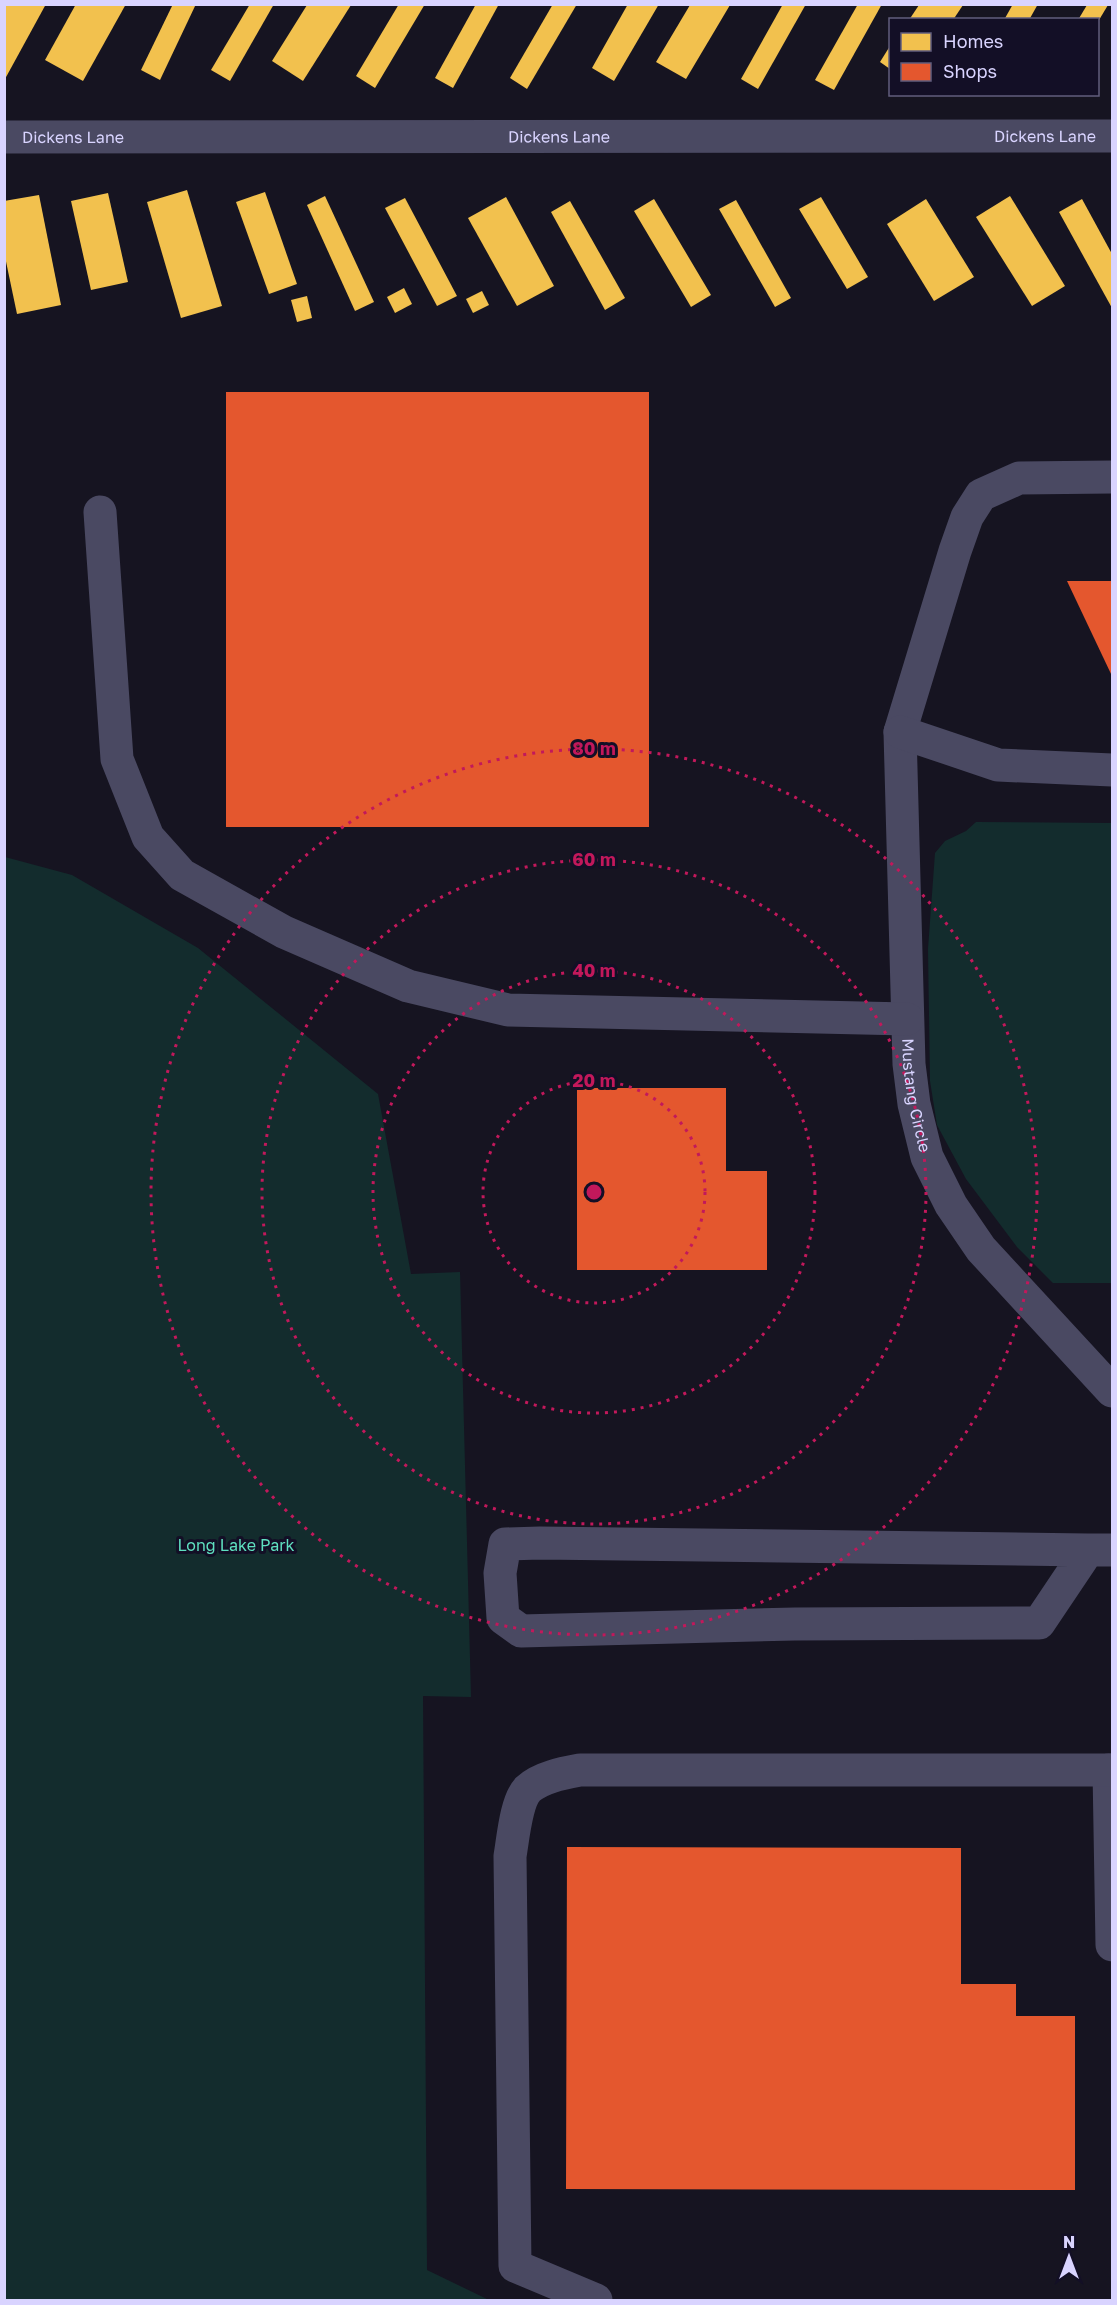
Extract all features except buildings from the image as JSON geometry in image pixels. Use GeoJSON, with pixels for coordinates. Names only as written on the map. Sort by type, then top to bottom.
{"type":"FeatureCollection","features":[{"type":"Feature","properties":{"kind":"street","name":"Dickens Lane"},"geometry":{"type":"LineString","coordinates":[[4,137],[1113,136]]}},
{"type":"Feature","properties":{"kind":"street","name":"Mustang Circle"},"geometry":{"type":"LineString","coordinates":[[1113,477],[1019,478],[981,495],[967,518],[955,551],[900,732],[909,1064],[914,1104],[927,1156],[951,1205],[981,1250],[1113,1391]]}},
{"type":"Feature","properties":{"kind":"street"},"geometry":{"type":"LineString","coordinates":[[100,512],[117,759],[148,837],[182,875],[284,932],[408,986],[508,1010],[907,1019]]}},
{"type":"Feature","properties":{"kind":"street"},"geometry":{"type":"LineString","coordinates":[[900,732],[998,765],[1113,770]]}},
{"type":"Feature","properties":{"kind":"street"},"geometry":{"type":"LineString","coordinates":[[505,1544],[1100,1550],[1039,1623],[795,1624],[521,1631],[503,1618],[500,1573],[505,1544]]}},
{"type":"Feature","properties":{"kind":"street"},"geometry":{"type":"LineString","coordinates":[[596,2301],[515,2266],[510,1856],[515,1818],[527,1790],[553,1776],[580,1770],[1111,1770],[1113,1945]]}},
{"type":"Feature","properties":{"kind":"green space"},"geometry":{"type":"Polygon","coordinates":[[[976,822],[1112,823],[1112,1283],[1053,1283],[1017,1247],[966,1179],[937,1125],[930,1081],[928,949],[935,853],[945,841],[966,831],[976,822]]]}},
{"type":"Feature","properties":{"kind":"green space","name":"Long Lake Park"},"geometry":{"type":"Polygon","coordinates":[[[5,857],[72,875],[198,948],[378,1094],[411,1274],[460,1272],[471,1697],[423,1696],[427,2270],[489,2300],[5,2300],[5,857]]]}}]}
